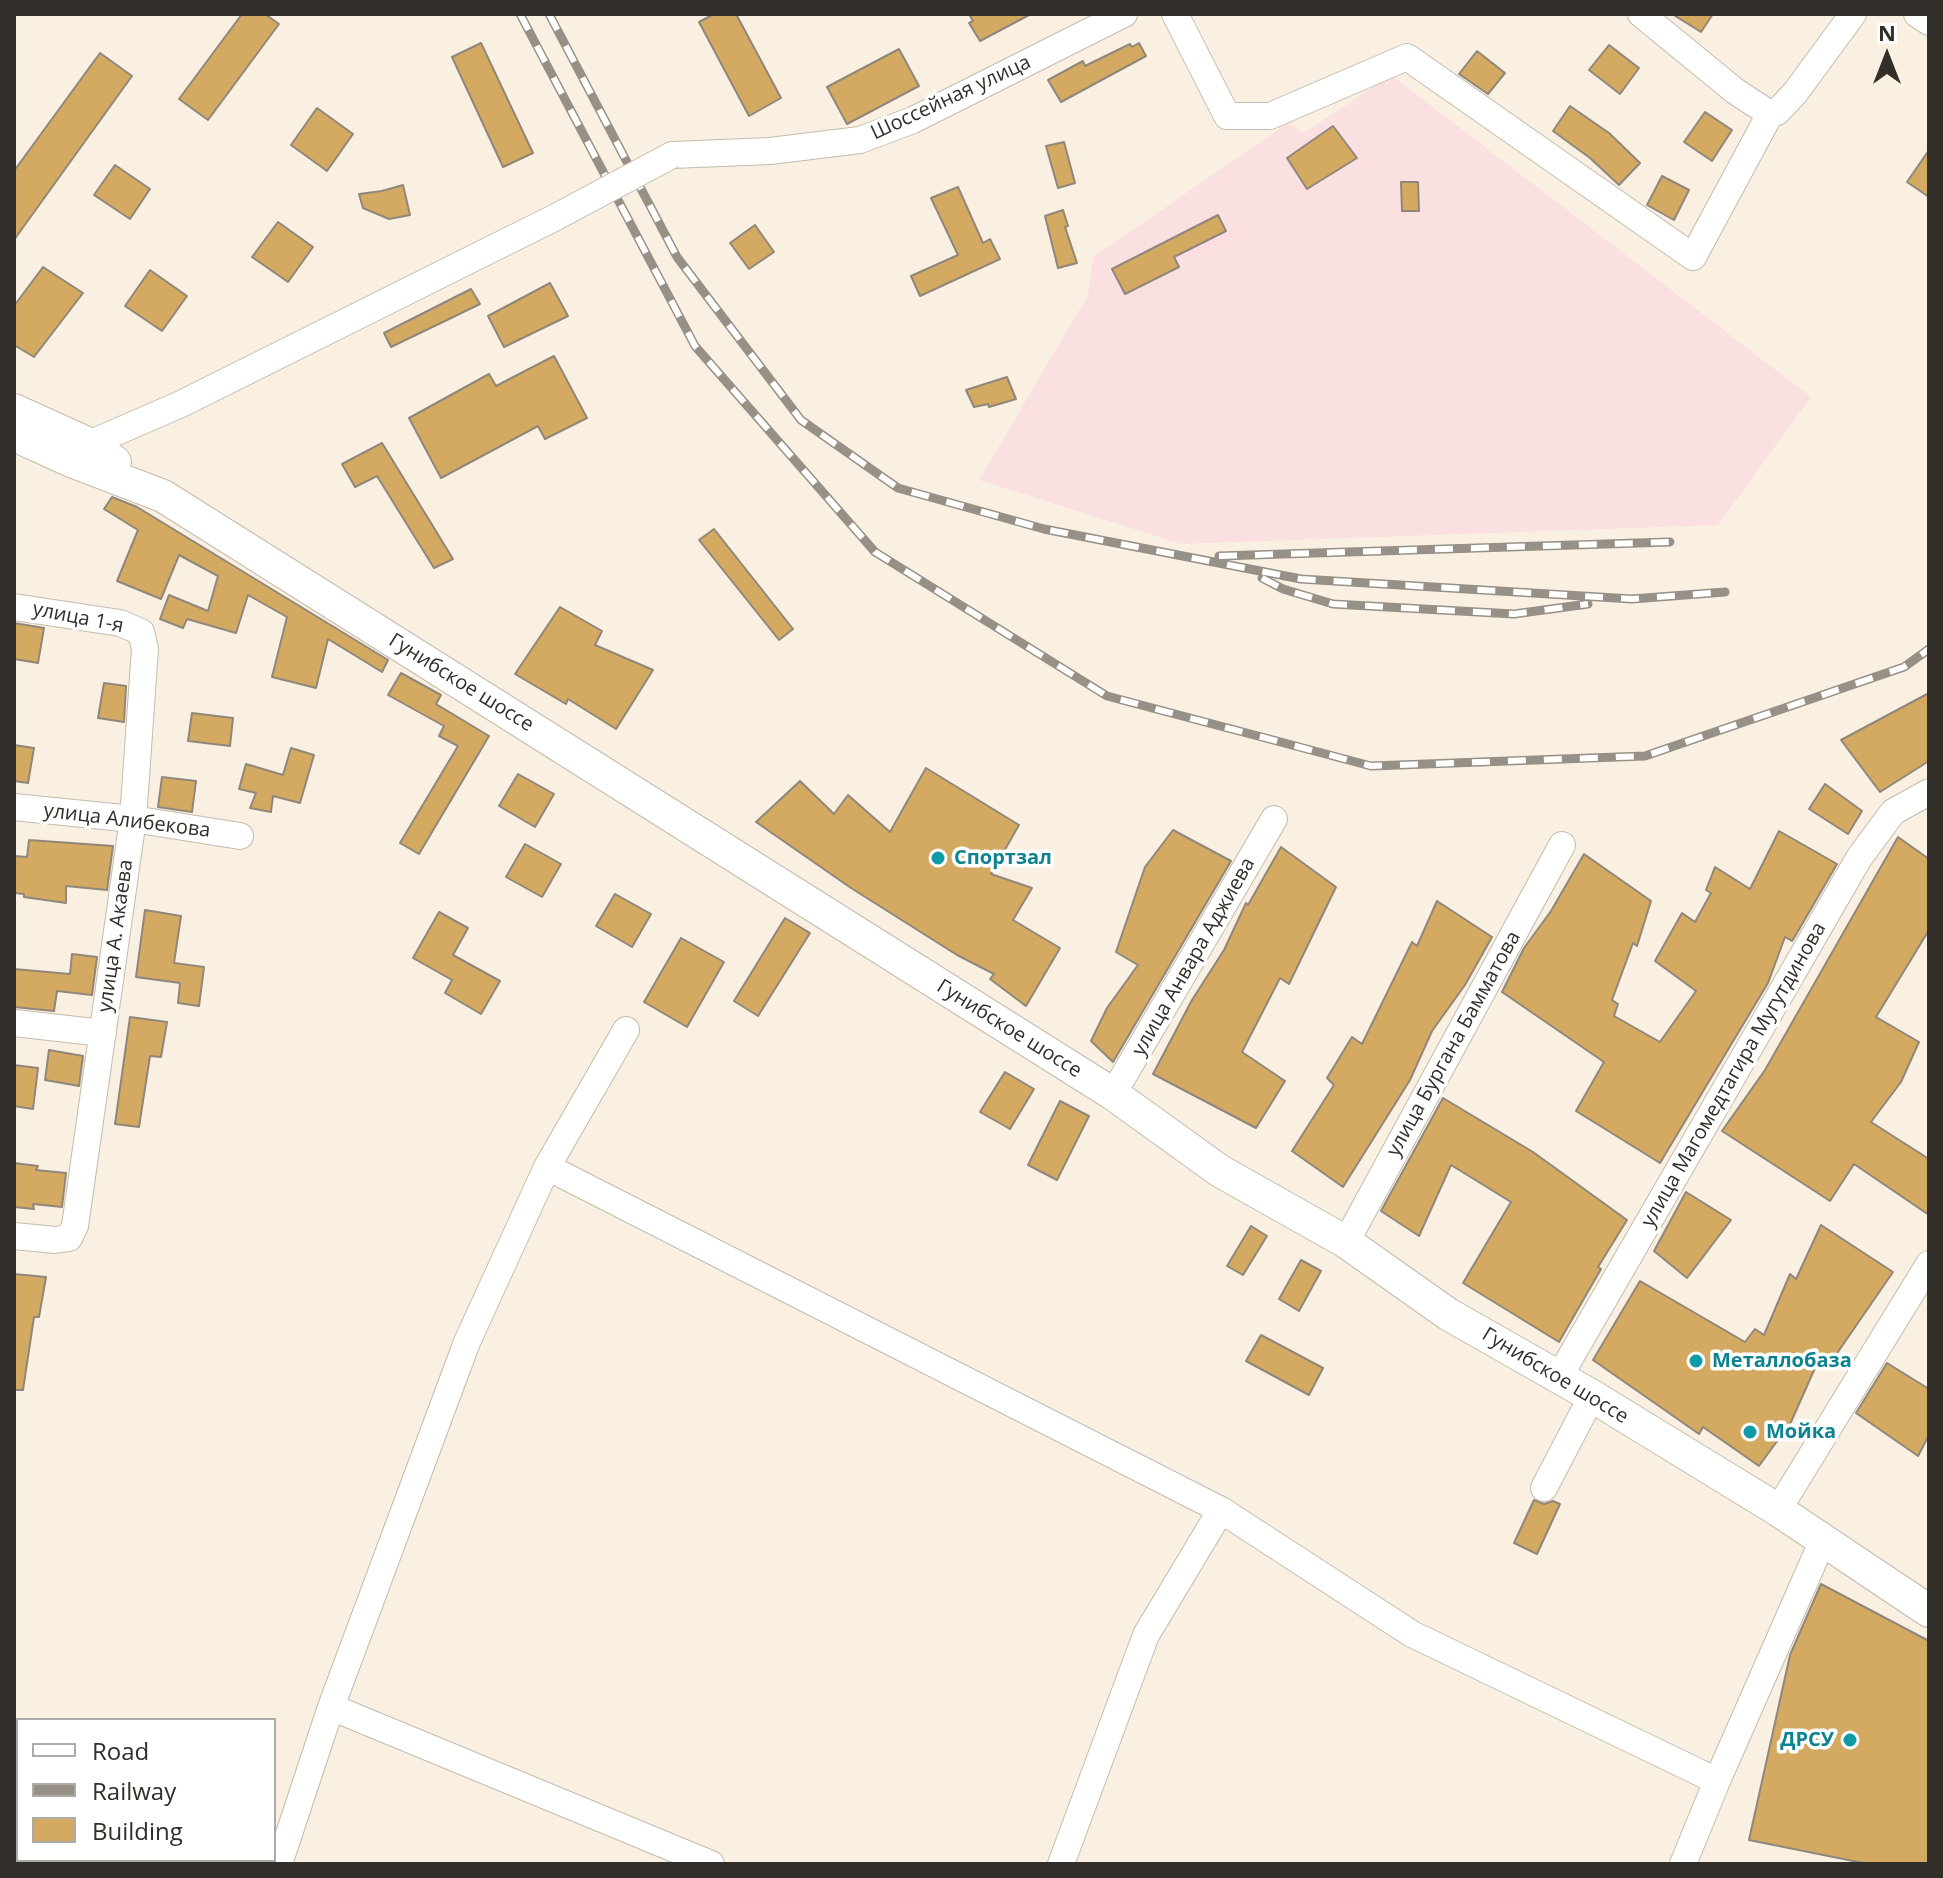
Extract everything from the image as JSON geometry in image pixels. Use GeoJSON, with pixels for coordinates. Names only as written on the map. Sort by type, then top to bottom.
{"type":"FeatureCollection","features":[{"type":"Feature","properties":{"kind":"main road"},"geometry":{"type":"LineString","coordinates":[[14,410],[85,453]]}},
{"type":"Feature","properties":{"kind":"main road"},"geometry":{"type":"LineString","coordinates":[[14,435],[85,453]]}},
{"type":"Feature","properties":{"kind":"main road","name":"Гунибское шоссе"},"geometry":{"type":"LineString","coordinates":[[85,453],[163,496],[1113,1094],[1220,1171],[1346,1242],[1448,1314],[1592,1396],[1778,1510],[1929,1611]]}},
{"type":"Feature","properties":{"kind":"street","name":"Шоссейная улица"},"geometry":{"type":"LineString","coordinates":[[85,453],[556,217],[672,155],[770,151],[860,140],[913,120],[1124,14]]}},
{"type":"Feature","properties":{"kind":"street"},"geometry":{"type":"LineString","coordinates":[[1175,14],[1227,116],[1270,116],[1407,57],[1693,257],[1770,114],[1777,112],[1795,93],[1853,14]]}},
{"type":"Feature","properties":{"kind":"street"},"geometry":{"type":"LineString","coordinates":[[1641,14],[1735,91],[1770,114]]}},
{"type":"Feature","properties":{"kind":"street"},"geometry":{"type":"LineString","coordinates":[[1917,14],[1929,22]]}},
{"type":"Feature","properties":{"kind":"street","name":"улица 1-я"},"geometry":{"type":"LineString","coordinates":[[14,607],[120,623],[141,632]]}},
{"type":"Feature","properties":{"kind":"street","name":"улица А. Акаева"},"geometry":{"type":"LineString","coordinates":[[14,1236],[55,1240],[69,1238],[75,1226],[133,819],[145,649],[141,632]]}},
{"type":"Feature","properties":{"kind":"street","name":"улица Магомедтагира Мугутдинова"},"geometry":{"type":"LineString","coordinates":[[1559,1377],[1859,858],[1893,812],[1929,792]]}},
{"type":"Feature","properties":{"kind":"street","name":"улица Алибекова"},"geometry":{"type":"LineString","coordinates":[[14,807],[133,819],[240,836]]}},
{"type":"Feature","properties":{"kind":"street","name":"улица Анвара Аджиева"},"geometry":{"type":"LineString","coordinates":[[1113,1094],[1274,819]]}},
{"type":"Feature","properties":{"kind":"street","name":"улица Бургана Бамматова"},"geometry":{"type":"LineString","coordinates":[[1346,1242],[1562,845]]}},
{"type":"Feature","properties":{"kind":"street"},"geometry":{"type":"LineString","coordinates":[[14,1023],[103,1033]]}},
{"type":"Feature","properties":{"kind":"street"},"geometry":{"type":"LineString","coordinates":[[279,1864],[331,1707],[467,1342],[547,1167],[626,1030]]}},
{"type":"Feature","properties":{"kind":"street"},"geometry":{"type":"LineString","coordinates":[[547,1167],[1221,1510],[1412,1634],[1717,1781]]}},
{"type":"Feature","properties":{"kind":"street"},"geometry":{"type":"LineString","coordinates":[[1778,1510],[1929,1264]]}},
{"type":"Feature","properties":{"kind":"street"},"geometry":{"type":"LineString","coordinates":[[1544,1488],[1592,1396]]}},
{"type":"Feature","properties":{"kind":"street"},"geometry":{"type":"LineString","coordinates":[[1061,1864],[1146,1635],[1221,1510]]}},
{"type":"Feature","properties":{"kind":"street"},"geometry":{"type":"LineString","coordinates":[[1683,1864],[1823,1540]]}},
{"type":"Feature","properties":{"kind":"street"},"geometry":{"type":"LineString","coordinates":[[331,1707],[711,1864]]}},
{"type":"Feature","properties":{"kind":"shaded area"},"geometry":{"type":"Polygon","coordinates":[[[1391,75],[1811,397],[1718,525],[1181,544],[979,480],[1088,295],[1093,257],[1288,123],[1304,133],[1391,75]]]}},
{"type":"Feature","properties":{"kind":"building"},"geometry":{"type":"Polygon","coordinates":[[[242,14],[265,14],[279,24],[208,120],[179,99],[242,14]]]}},
{"type":"Feature","properties":{"kind":"building"},"geometry":{"type":"Polygon","coordinates":[[[714,14],[736,14],[781,98],[749,116],[699,22],[714,14]]]}},
{"type":"Feature","properties":{"kind":"building"},"geometry":{"type":"Polygon","coordinates":[[[969,14],[1031,14],[980,41],[969,23],[973,21],[969,14]]]}},
{"type":"Feature","properties":{"kind":"building"},"geometry":{"type":"Polygon","coordinates":[[[1672,14],[1713,14],[1701,32],[1672,14]]]}},
{"type":"Feature","properties":{"kind":"building"},"geometry":{"type":"Polygon","coordinates":[[[481,43],[533,153],[503,167],[452,57],[481,43]]]}},
{"type":"Feature","properties":{"kind":"building"},"geometry":{"type":"Polygon","coordinates":[[[1139,43],[1146,56],[1061,102],[1048,80],[1083,61],[1085,66],[1130,44],[1132,47],[1139,43]]]}},
{"type":"Feature","properties":{"kind":"building"},"geometry":{"type":"Polygon","coordinates":[[[1609,45],[1639,68],[1620,94],[1589,70],[1609,45]]]}},
{"type":"Feature","properties":{"kind":"building"},"geometry":{"type":"Polygon","coordinates":[[[899,49],[919,86],[847,124],[827,87],[899,49]]]}},
{"type":"Feature","properties":{"kind":"building"},"geometry":{"type":"Polygon","coordinates":[[[1477,51],[1505,73],[1488,94],[1459,74],[1477,51]]]}},
{"type":"Feature","properties":{"kind":"building"},"geometry":{"type":"Polygon","coordinates":[[[100,53],[132,76],[14,240],[14,171],[100,53]]]}},
{"type":"Feature","properties":{"kind":"building"},"geometry":{"type":"Polygon","coordinates":[[[1570,106],[1609,133],[1640,163],[1619,185],[1590,158],[1553,131],[1570,106]]]}},
{"type":"Feature","properties":{"kind":"building"},"geometry":{"type":"Polygon","coordinates":[[[317,108],[353,134],[327,171],[291,145],[317,108]]]}},
{"type":"Feature","properties":{"kind":"building"},"geometry":{"type":"Polygon","coordinates":[[[1705,112],[1732,130],[1712,161],[1684,142],[1705,112]]]}},
{"type":"Feature","properties":{"kind":"building"},"geometry":{"type":"Polygon","coordinates":[[[1333,126],[1357,158],[1307,189],[1287,158],[1333,126]]]}},
{"type":"Feature","properties":{"kind":"building"},"geometry":{"type":"Polygon","coordinates":[[[1064,142],[1075,183],[1058,188],[1046,146],[1064,142]]]}},
{"type":"Feature","properties":{"kind":"building"},"geometry":{"type":"Polygon","coordinates":[[[1929,150],[1929,197],[1907,182],[1929,150]]]}},
{"type":"Feature","properties":{"kind":"building"},"geometry":{"type":"Polygon","coordinates":[[[115,165],[150,189],[130,219],[94,195],[115,165]]]}},
{"type":"Feature","properties":{"kind":"building"},"geometry":{"type":"Polygon","coordinates":[[[1662,176],[1689,190],[1674,220],[1647,205],[1662,176]]]}},
{"type":"Feature","properties":{"kind":"building"},"geometry":{"type":"Polygon","coordinates":[[[1401,182],[1418,182],[1419,211],[1402,211],[1401,182]]]}},
{"type":"Feature","properties":{"kind":"building"},"geometry":{"type":"Polygon","coordinates":[[[403,185],[410,215],[389,219],[363,208],[359,194],[403,185]]]}},
{"type":"Feature","properties":{"kind":"building"},"geometry":{"type":"Polygon","coordinates":[[[958,187],[983,243],[990,239],[1000,259],[920,296],[911,276],[958,255],[931,198],[958,187]]]}},
{"type":"Feature","properties":{"kind":"building"},"geometry":{"type":"Polygon","coordinates":[[[1063,210],[1068,226],[1065,227],[1077,263],[1058,268],[1045,216],[1063,210]]]}},
{"type":"Feature","properties":{"kind":"building"},"geometry":{"type":"Polygon","coordinates":[[[1218,215],[1226,231],[1174,257],[1179,267],[1125,294],[1112,269],[1218,215]]]}},
{"type":"Feature","properties":{"kind":"building"},"geometry":{"type":"Polygon","coordinates":[[[278,222],[313,247],[288,282],[252,257],[278,222]]]}},
{"type":"Feature","properties":{"kind":"building"},"geometry":{"type":"Polygon","coordinates":[[[755,225],[774,252],[749,269],[730,243],[755,225]]]}},
{"type":"Feature","properties":{"kind":"building"},"geometry":{"type":"Polygon","coordinates":[[[43,267],[83,293],[34,357],[14,345],[14,306],[43,267]]]}},
{"type":"Feature","properties":{"kind":"building"},"geometry":{"type":"Polygon","coordinates":[[[150,270],[187,296],[162,331],[125,306],[150,270]]]}},
{"type":"Feature","properties":{"kind":"building"},"geometry":{"type":"Polygon","coordinates":[[[550,283],[568,316],[504,347],[488,316],[550,283]]]}},
{"type":"Feature","properties":{"kind":"building"},"geometry":{"type":"Polygon","coordinates":[[[471,289],[480,304],[391,347],[384,333],[471,289]]]}},
{"type":"Feature","properties":{"kind":"building"},"geometry":{"type":"Polygon","coordinates":[[[554,356],[587,418],[545,439],[538,426],[441,478],[409,418],[489,374],[496,386],[554,356]]]}},
{"type":"Feature","properties":{"kind":"building"},"geometry":{"type":"Polygon","coordinates":[[[1007,377],[1016,399],[989,407],[988,404],[974,407],[966,390],[1007,377]]]}},
{"type":"Feature","properties":{"kind":"building"},"geometry":{"type":"Polygon","coordinates":[[[382,443],[453,559],[434,568],[377,476],[355,487],[342,464],[382,443]]]}},
{"type":"Feature","properties":{"kind":"building"},"geometry":{"type":"Polygon","coordinates":[[[112,497],[137,507],[388,660],[382,672],[328,639],[316,688],[272,677],[287,617],[248,595],[236,633],[187,619],[183,628],[160,619],[169,595],[208,611],[218,576],[179,555],[161,599],[117,581],[138,530],[104,509],[112,497]]]}},
{"type":"Feature","properties":{"kind":"building"},"geometry":{"type":"Polygon","coordinates":[[[714,529],[793,629],[779,640],[699,540],[714,529]]]}},
{"type":"Feature","properties":{"kind":"building"},"geometry":{"type":"Polygon","coordinates":[[[560,607],[602,631],[595,645],[653,670],[616,729],[568,699],[566,704],[515,674],[560,607]]]}},
{"type":"Feature","properties":{"kind":"building"},"geometry":{"type":"Polygon","coordinates":[[[14,623],[44,628],[38,663],[14,659],[14,623]]]}},
{"type":"Feature","properties":{"kind":"building"},"geometry":{"type":"Polygon","coordinates":[[[401,673],[441,695],[436,704],[489,736],[419,854],[400,843],[458,746],[439,736],[444,726],[388,695],[401,673]]]}},
{"type":"Feature","properties":{"kind":"building"},"geometry":{"type":"Polygon","coordinates":[[[104,683],[126,686],[124,722],[98,718],[104,683]]]}},
{"type":"Feature","properties":{"kind":"building"},"geometry":{"type":"Polygon","coordinates":[[[1929,693],[1929,761],[1880,792],[1841,740],[1929,693]]]}},
{"type":"Feature","properties":{"kind":"building"},"geometry":{"type":"Polygon","coordinates":[[[192,713],[233,718],[230,746],[188,741],[192,713]]]}},
{"type":"Feature","properties":{"kind":"building"},"geometry":{"type":"Polygon","coordinates":[[[14,745],[34,748],[28,783],[14,781],[14,745]]]}},
{"type":"Feature","properties":{"kind":"building"},"geometry":{"type":"Polygon","coordinates":[[[291,748],[314,755],[300,803],[273,796],[271,812],[250,808],[256,793],[239,789],[246,764],[283,775],[291,748]]]}},
{"type":"Feature","properties":{"kind":"building"},"geometry":{"type":"Polygon","coordinates":[[[926,768],[1019,825],[991,874],[1032,888],[1013,920],[1060,948],[1026,1006],[990,979],[994,974],[957,955],[851,888],[756,822],[800,781],[834,814],[848,795],[890,832],[926,768]]]}},
{"type":"Feature","properties":{"kind":"building"},"geometry":{"type":"Polygon","coordinates":[[[518,774],[554,794],[535,827],[499,806],[518,774]]]}},
{"type":"Feature","properties":{"kind":"building"},"geometry":{"type":"Polygon","coordinates":[[[162,777],[196,781],[192,812],[158,807],[162,777]]]}},
{"type":"Feature","properties":{"kind":"building"},"geometry":{"type":"Polygon","coordinates":[[[1825,784],[1862,811],[1848,834],[1809,809],[1825,784]]]}},
{"type":"Feature","properties":{"kind":"building"},"geometry":{"type":"Polygon","coordinates":[[[1173,830],[1231,861],[1113,1062],[1091,1041],[1107,1008],[1138,965],[1116,952],[1145,867],[1173,830]]]}},
{"type":"Feature","properties":{"kind":"building"},"geometry":{"type":"Polygon","coordinates":[[[1779,831],[1837,864],[1792,941],[1785,937],[1768,983],[1660,1163],[1576,1111],[1604,1062],[1502,992],[1524,948],[1551,911],[1584,854],[1651,901],[1637,946],[1633,943],[1612,1000],[1618,1004],[1614,1016],[1660,1042],[1696,991],[1655,961],[1682,913],[1695,922],[1711,893],[1706,890],[1715,867],[1750,889],[1779,831]]]}},
{"type":"Feature","properties":{"kind":"building"},"geometry":{"type":"Polygon","coordinates":[[[1898,837],[1929,859],[1929,930],[1876,1017],[1919,1042],[1901,1082],[1871,1122],[1929,1159],[1929,1215],[1854,1164],[1830,1201],[1722,1131],[1765,1070],[1898,837]]]}},
{"type":"Feature","properties":{"kind":"building"},"geometry":{"type":"Polygon","coordinates":[[[29,840],[113,846],[107,890],[66,886],[66,903],[14,893],[14,856],[27,857],[29,840]]]}},
{"type":"Feature","properties":{"kind":"building"},"geometry":{"type":"Polygon","coordinates":[[[525,844],[561,864],[542,897],[506,877],[525,844]]]}},
{"type":"Feature","properties":{"kind":"building"},"geometry":{"type":"Polygon","coordinates":[[[1281,847],[1336,887],[1289,984],[1280,978],[1242,1052],[1285,1081],[1256,1128],[1153,1074],[1192,1000],[1224,950],[1246,903],[1248,905],[1281,847]]]}},
{"type":"Feature","properties":{"kind":"building"},"geometry":{"type":"Polygon","coordinates":[[[615,894],[651,914],[632,947],[596,926],[615,894]]]}},
{"type":"Feature","properties":{"kind":"building"},"geometry":{"type":"Polygon","coordinates":[[[1437,901],[1492,937],[1465,985],[1432,1031],[1410,1080],[1343,1187],[1292,1151],[1334,1085],[1327,1078],[1352,1037],[1362,1044],[1412,942],[1417,946],[1437,901]]]}},
{"type":"Feature","properties":{"kind":"building"},"geometry":{"type":"Polygon","coordinates":[[[145,910],[181,916],[174,963],[204,967],[199,1006],[178,1003],[180,983],[136,977],[145,910]]]}},
{"type":"Feature","properties":{"kind":"building"},"geometry":{"type":"Polygon","coordinates":[[[439,912],[468,928],[453,955],[500,981],[481,1014],[445,993],[452,980],[413,958],[439,912]]]}},
{"type":"Feature","properties":{"kind":"building"},"geometry":{"type":"Polygon","coordinates":[[[785,918],[810,933],[758,1016],[734,1001],[785,918]]]}},
{"type":"Feature","properties":{"kind":"building"},"geometry":{"type":"Polygon","coordinates":[[[681,938],[724,962],[687,1027],[644,1002],[681,938]]]}},
{"type":"Feature","properties":{"kind":"building"},"geometry":{"type":"Polygon","coordinates":[[[72,954],[97,957],[92,995],[57,991],[54,1011],[14,1007],[14,969],[70,974],[72,954]]]}},
{"type":"Feature","properties":{"kind":"building"},"geometry":{"type":"Polygon","coordinates":[[[130,1017],[167,1022],[161,1057],[150,1056],[139,1127],[115,1124],[130,1017]]]}},
{"type":"Feature","properties":{"kind":"building"},"geometry":{"type":"Polygon","coordinates":[[[49,1050],[83,1056],[79,1086],[45,1080],[49,1050]]]}},
{"type":"Feature","properties":{"kind":"building"},"geometry":{"type":"Polygon","coordinates":[[[14,1065],[38,1068],[33,1109],[14,1106],[14,1065]]]}},
{"type":"Feature","properties":{"kind":"building"},"geometry":{"type":"Polygon","coordinates":[[[1005,1072],[1034,1089],[1010,1129],[980,1112],[1005,1072]]]}},
{"type":"Feature","properties":{"kind":"building"},"geometry":{"type":"Polygon","coordinates":[[[1443,1098],[1533,1152],[1627,1220],[1598,1267],[1601,1269],[1559,1342],[1463,1283],[1511,1202],[1451,1165],[1419,1236],[1381,1211],[1443,1098]]]}},
{"type":"Feature","properties":{"kind":"building"},"geometry":{"type":"Polygon","coordinates":[[[1060,1101],[1089,1116],[1057,1180],[1028,1165],[1060,1101]]]}},
{"type":"Feature","properties":{"kind":"building"},"geometry":{"type":"Polygon","coordinates":[[[14,1163],[38,1166],[36,1170],[66,1173],[62,1207],[33,1204],[34,1209],[14,1207],[14,1163]]]}},
{"type":"Feature","properties":{"kind":"building"},"geometry":{"type":"Polygon","coordinates":[[[1686,1192],[1731,1220],[1687,1278],[1654,1251],[1686,1192]]]}},
{"type":"Feature","properties":{"kind":"building"},"geometry":{"type":"Polygon","coordinates":[[[1821,1225],[1893,1272],[1829,1365],[1819,1359],[1791,1422],[1759,1466],[1703,1427],[1699,1434],[1593,1360],[1640,1281],[1745,1342],[1755,1329],[1764,1335],[1790,1274],[1796,1279],[1821,1225]]]}},
{"type":"Feature","properties":{"kind":"building"},"geometry":{"type":"Polygon","coordinates":[[[1251,1226],[1267,1236],[1243,1275],[1227,1266],[1251,1226]]]}},
{"type":"Feature","properties":{"kind":"building"},"geometry":{"type":"Polygon","coordinates":[[[1301,1260],[1321,1271],[1299,1311],[1279,1299],[1301,1260]]]}},
{"type":"Feature","properties":{"kind":"building"},"geometry":{"type":"Polygon","coordinates":[[[14,1274],[46,1277],[39,1317],[34,1317],[23,1390],[14,1390],[14,1274]]]}},
{"type":"Feature","properties":{"kind":"building"},"geometry":{"type":"Polygon","coordinates":[[[1261,1335],[1323,1368],[1309,1395],[1246,1361],[1261,1335]]]}},
{"type":"Feature","properties":{"kind":"building"},"geometry":{"type":"Polygon","coordinates":[[[1887,1363],[1929,1389],[1929,1435],[1918,1456],[1856,1413],[1887,1363]]]}},
{"type":"Feature","properties":{"kind":"building"},"geometry":{"type":"Polygon","coordinates":[[[1534,1500],[1544,1504],[1553,1501],[1560,1504],[1537,1554],[1514,1543],[1534,1500]]]}},
{"type":"Feature","properties":{"kind":"building","name":"ДРСУ"},"geometry":{"type":"Polygon","coordinates":[[[1821,1584],[1929,1641],[1929,1864],[1868,1864],[1749,1840],[1790,1655],[1821,1584]]]}},
{"type":"Feature","properties":{"kind":"railway"},"geometry":{"type":"LineString","coordinates":[[520,14],[695,346],[875,552],[1107,696],[1371,766],[1645,756],[1904,667],[1929,649]]}},
{"type":"Feature","properties":{"kind":"railway"},"geometry":{"type":"LineString","coordinates":[[549,14],[677,257],[801,420],[898,488],[1044,529],[1301,579],[1632,599],[1725,592]]}},
{"type":"Feature","properties":{"kind":"railway"},"geometry":{"type":"LineString","coordinates":[[1219,556],[1670,542]]}},
{"type":"Feature","properties":{"kind":"railway"},"geometry":{"type":"LineString","coordinates":[[1262,578],[1283,589],[1333,604],[1514,614],[1588,604]]}},
{"type":"Feature","properties":{"kind":"place","name":"Спортзал"},"geometry":{"type":"Point","coordinates":[938,858]}},
{"type":"Feature","properties":{"kind":"place","name":"Металлобаза"},"geometry":{"type":"Point","coordinates":[1696,1361]}},
{"type":"Feature","properties":{"kind":"place","name":"Мойка"},"geometry":{"type":"Point","coordinates":[1750,1432]}},
{"type":"Feature","properties":{"kind":"place","name":"ДРСУ"},"geometry":{"type":"Point","coordinates":[1850,1740]}}]}
